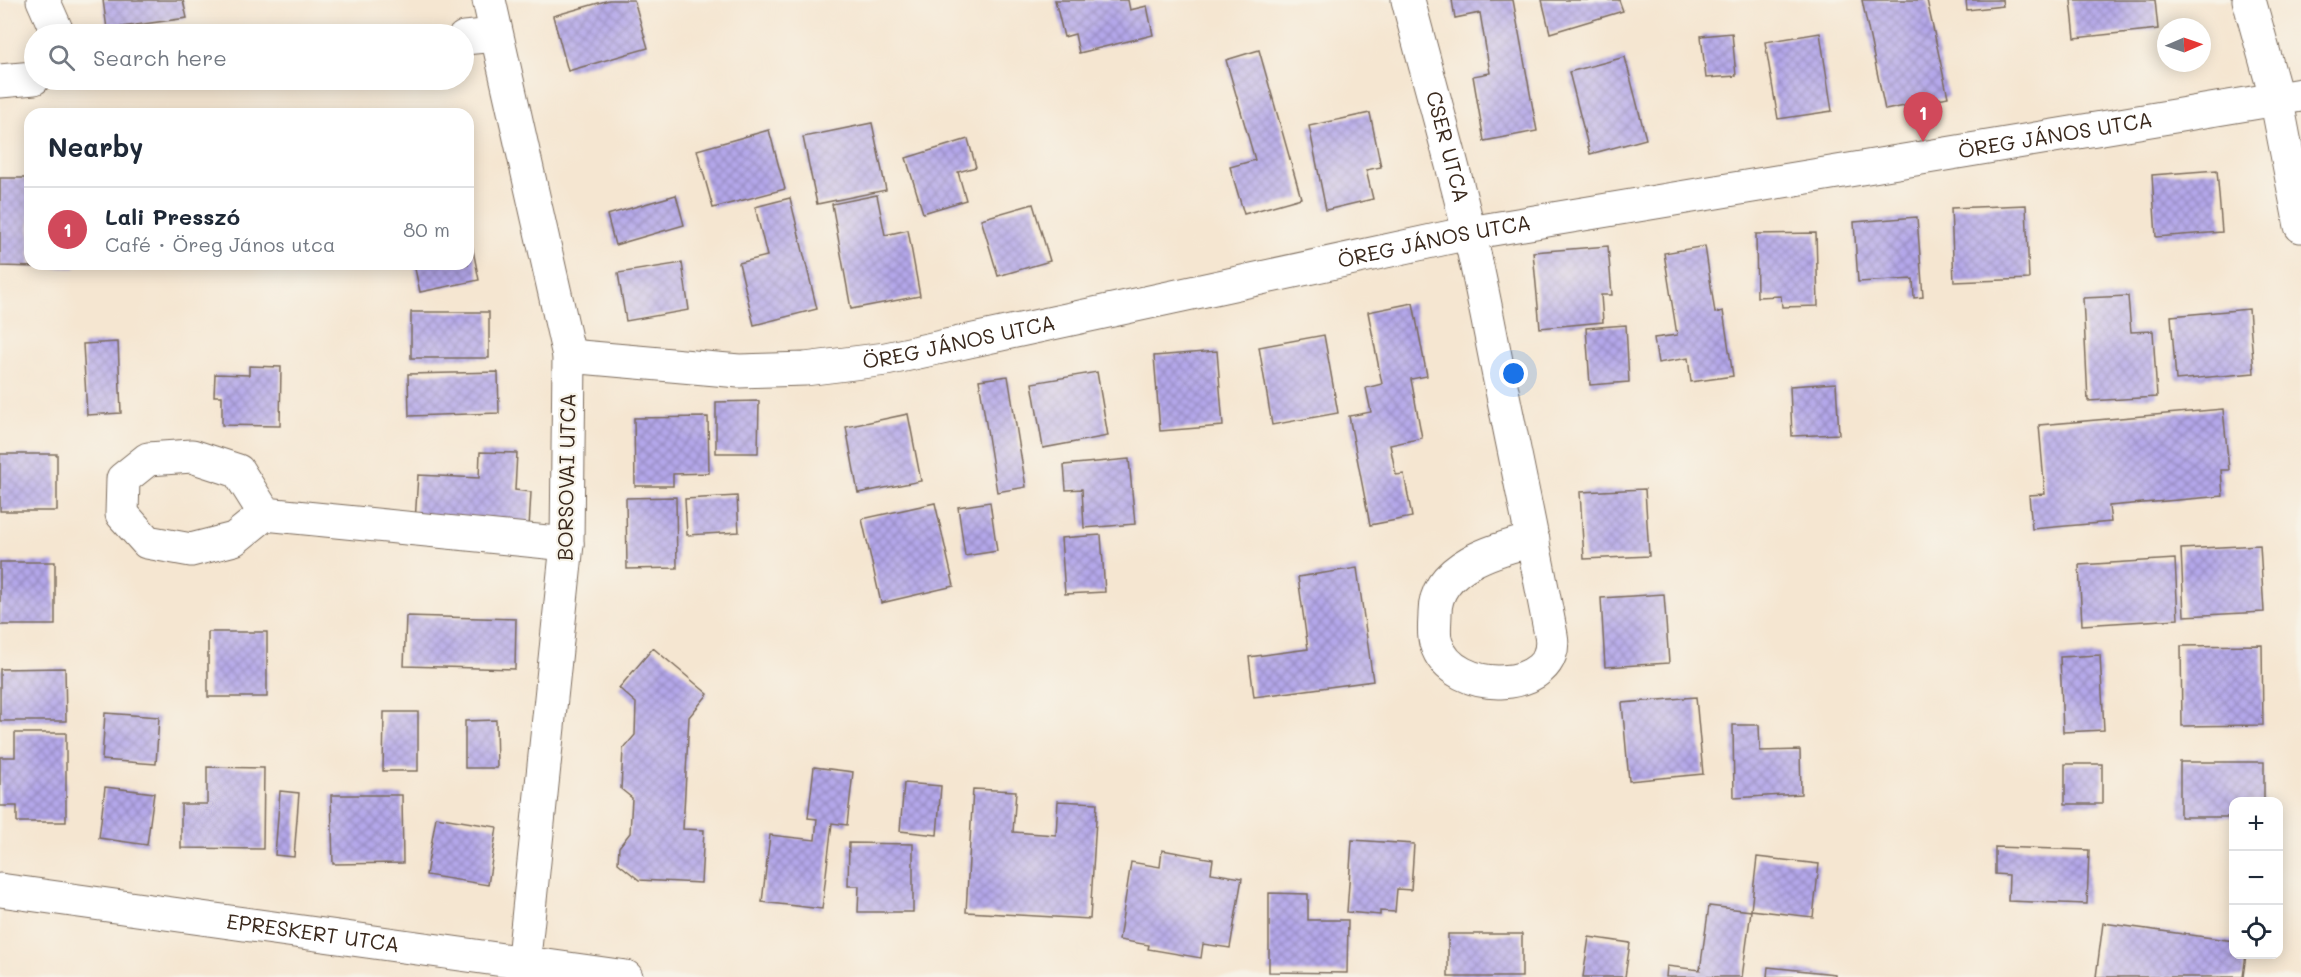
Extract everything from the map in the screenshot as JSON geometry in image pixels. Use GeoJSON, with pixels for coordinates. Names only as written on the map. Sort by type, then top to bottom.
{"type":"FeatureCollection","features":[{"type":"Feature","properties":{"kind":"street"},"geometry":{"type":"LineString","coordinates":[[43,0],[54,24]]}},
{"type":"Feature","properties":{"kind":"street","name":"BORSOVAI UTCA"},"geometry":{"type":"LineString","coordinates":[[489,0],[569,356],[567,544],[523,969]]}},
{"type":"Feature","properties":{"kind":"street","name":"CSER UTCA"},"geometry":{"type":"LineString","coordinates":[[1408,0],[1469,233],[1533,540],[1552,641],[1543,666],[1520,680],[1499,683],[1469,677],[1449,666],[1436,643],[1435,610],[1446,580],[1501,548],[1533,540]]}},
{"type":"Feature","properties":{"kind":"street"},"geometry":{"type":"LineString","coordinates":[[2249,0],[2288,96],[2301,226]]}},
{"type":"Feature","properties":{"kind":"street"},"geometry":{"type":"LineString","coordinates":[[474,37],[496,35]]}},
{"type":"Feature","properties":{"kind":"street"},"geometry":{"type":"LineString","coordinates":[[0,81],[24,79]]}},
{"type":"Feature","properties":{"kind":"street","name":"ÖREG JÁNOS UTCA"},"geometry":{"type":"LineString","coordinates":[[569,356],[739,371],[805,369],[862,362],[1469,233],[2288,96]]}},
{"type":"Feature","properties":{"kind":"street"},"geometry":{"type":"LineString","coordinates":[[265,514],[567,544]]}},
{"type":"Feature","properties":{"kind":"street","name":"EPRESKERT UTCA"},"geometry":{"type":"LineString","coordinates":[[0,890],[523,969],[627,977]]}},
{"type":"Feature","properties":{"kind":"building"},"geometry":{"type":"Polygon","coordinates":[[[103,0],[183,0],[187,18],[143,24],[106,24],[103,0]]]}},
{"type":"Feature","properties":{"kind":"building"},"geometry":{"type":"Polygon","coordinates":[[[609,0],[634,0],[648,48],[568,71],[553,16],[609,0]]]}},
{"type":"Feature","properties":{"kind":"building"},"geometry":{"type":"Polygon","coordinates":[[[1055,0],[1128,0],[1130,10],[1147,6],[1153,35],[1079,53],[1075,34],[1064,37],[1055,0]]]}},
{"type":"Feature","properties":{"kind":"building"},"geometry":{"type":"Polygon","coordinates":[[[1452,0],[1513,0],[1537,131],[1484,141],[1473,76],[1490,73],[1480,13],[1455,18],[1452,0]]]}},
{"type":"Feature","properties":{"kind":"building"},"geometry":{"type":"Polygon","coordinates":[[[1542,0],[1619,0],[1623,11],[1550,33],[1542,0]]]}},
{"type":"Feature","properties":{"kind":"building"},"geometry":{"type":"Polygon","coordinates":[[[1862,0],[1927,0],[1948,97],[1885,110],[1862,0]]]}},
{"type":"Feature","properties":{"kind":"building"},"geometry":{"type":"Polygon","coordinates":[[[1966,0],[2002,0],[2003,6],[1967,10],[1966,0]]]}},
{"type":"Feature","properties":{"kind":"building"},"geometry":{"type":"Polygon","coordinates":[[[2071,0],[2155,0],[2157,29],[2075,38],[2071,0]]]}},
{"type":"Feature","properties":{"kind":"building"},"geometry":{"type":"Polygon","coordinates":[[[1732,33],[1736,76],[1706,78],[1701,36],[1732,33]]]}},
{"type":"Feature","properties":{"kind":"building"},"geometry":{"type":"Polygon","coordinates":[[[1820,33],[1832,111],[1778,119],[1765,42],[1820,33]]]}},
{"type":"Feature","properties":{"kind":"building"},"geometry":{"type":"Polygon","coordinates":[[[1259,50],[1301,198],[1244,214],[1230,167],[1255,160],[1226,60],[1259,50]]]}},
{"type":"Feature","properties":{"kind":"building"},"geometry":{"type":"Polygon","coordinates":[[[1625,57],[1646,139],[1590,154],[1569,72],[1625,57]]]}},
{"type":"Feature","properties":{"kind":"building"},"geometry":{"type":"Polygon","coordinates":[[[1370,113],[1381,167],[1366,170],[1373,199],[1326,210],[1309,126],[1370,113]]]}},
{"type":"Feature","properties":{"kind":"building"},"geometry":{"type":"Polygon","coordinates":[[[872,123],[886,190],[817,204],[803,137],[872,123]]]}},
{"type":"Feature","properties":{"kind":"building"},"geometry":{"type":"Polygon","coordinates":[[[769,130],[785,189],[713,208],[697,150],[769,130]]]}},
{"type":"Feature","properties":{"kind":"building"},"geometry":{"type":"Polygon","coordinates":[[[968,139],[976,167],[958,172],[966,200],[923,213],[906,158],[968,139]]]}},
{"type":"Feature","properties":{"kind":"building"},"geometry":{"type":"Polygon","coordinates":[[[2217,170],[2222,232],[2156,237],[2152,175],[2217,170]]]}},
{"type":"Feature","properties":{"kind":"building"},"geometry":{"type":"Polygon","coordinates":[[[0,178],[24,178],[24,267],[0,266],[0,178]]]}},
{"type":"Feature","properties":{"kind":"building"},"geometry":{"type":"Polygon","coordinates":[[[676,195],[684,225],[615,245],[607,215],[676,195]]]}},
{"type":"Feature","properties":{"kind":"building"},"geometry":{"type":"Polygon","coordinates":[[[877,195],[885,235],[908,230],[920,296],[851,309],[832,204],[877,195]]]}},
{"type":"Feature","properties":{"kind":"building"},"geometry":{"type":"Polygon","coordinates":[[[790,198],[817,309],[754,325],[739,263],[767,256],[755,207],[790,198]]]}},
{"type":"Feature","properties":{"kind":"building"},"geometry":{"type":"Polygon","coordinates":[[[1033,204],[1050,261],[998,276],[981,219],[1033,204]]]}},
{"type":"Feature","properties":{"kind":"building"},"geometry":{"type":"Polygon","coordinates":[[[2026,205],[2029,279],[1954,282],[1951,208],[2026,205]]]}},
{"type":"Feature","properties":{"kind":"building"},"geometry":{"type":"Polygon","coordinates":[[[1917,217],[1923,297],[1914,298],[1913,279],[1858,282],[1854,222],[1917,217]]]}},
{"type":"Feature","properties":{"kind":"building"},"geometry":{"type":"Polygon","coordinates":[[[1816,233],[1818,306],[1782,307],[1781,296],[1757,297],[1756,234],[1816,233]]]}},
{"type":"Feature","properties":{"kind":"building"},"geometry":{"type":"Polygon","coordinates":[[[1608,246],[1612,295],[1601,295],[1603,322],[1540,328],[1533,252],[1608,246]]]}},
{"type":"Feature","properties":{"kind":"building"},"geometry":{"type":"Polygon","coordinates":[[[1705,246],[1715,313],[1723,311],[1733,376],[1691,382],[1688,358],[1658,363],[1654,338],[1677,335],[1664,253],[1705,246]]]}},
{"type":"Feature","properties":{"kind":"building"},"geometry":{"type":"Polygon","coordinates":[[[474,255],[479,280],[420,292],[415,270],[474,270],[474,255]]]}},
{"type":"Feature","properties":{"kind":"building"},"geometry":{"type":"Polygon","coordinates":[[[682,263],[689,310],[626,321],[618,273],[682,263]]]}},
{"type":"Feature","properties":{"kind":"building"},"geometry":{"type":"Polygon","coordinates":[[[2128,296],[2131,332],[2153,331],[2157,397],[2088,401],[2083,298],[2128,296]]]}},
{"type":"Feature","properties":{"kind":"building"},"geometry":{"type":"Polygon","coordinates":[[[1413,303],[1427,376],[1411,379],[1422,438],[1390,445],[1396,475],[1404,474],[1412,517],[1370,525],[1349,416],[1371,412],[1366,388],[1382,384],[1368,312],[1413,303]]]}},
{"type":"Feature","properties":{"kind":"building"},"geometry":{"type":"Polygon","coordinates":[[[2249,309],[2254,373],[2176,380],[2171,316],[2249,309]]]}},
{"type":"Feature","properties":{"kind":"building"},"geometry":{"type":"Polygon","coordinates":[[[411,312],[489,312],[489,358],[411,358],[411,312]]]}},
{"type":"Feature","properties":{"kind":"building"},"geometry":{"type":"Polygon","coordinates":[[[1626,325],[1629,382],[1590,385],[1586,328],[1626,325]]]}},
{"type":"Feature","properties":{"kind":"building"},"geometry":{"type":"Polygon","coordinates":[[[1324,335],[1338,413],[1272,425],[1259,347],[1324,335]]]}},
{"type":"Feature","properties":{"kind":"building"},"geometry":{"type":"Polygon","coordinates":[[[118,342],[121,413],[87,415],[83,344],[118,342]]]}},
{"type":"Feature","properties":{"kind":"building"},"geometry":{"type":"Polygon","coordinates":[[[1217,351],[1223,426],[1160,431],[1154,356],[1217,351]]]}},
{"type":"Feature","properties":{"kind":"building"},"geometry":{"type":"Polygon","coordinates":[[[249,366],[281,367],[280,426],[222,425],[222,396],[214,396],[215,374],[249,375],[249,366]]]}},
{"type":"Feature","properties":{"kind":"building"},"geometry":{"type":"Polygon","coordinates":[[[498,372],[499,413],[409,416],[408,374],[498,372]]]}},
{"type":"Feature","properties":{"kind":"building"},"geometry":{"type":"Polygon","coordinates":[[[1097,372],[1108,436],[1043,448],[1032,383],[1097,372]]]}},
{"type":"Feature","properties":{"kind":"building"},"geometry":{"type":"Polygon","coordinates":[[[1008,376],[1026,487],[997,492],[979,380],[1008,376]]]}},
{"type":"Feature","properties":{"kind":"building"},"geometry":{"type":"Polygon","coordinates":[[[1836,383],[1839,434],[1792,436],[1790,386],[1836,383]]]}},
{"type":"Feature","properties":{"kind":"building"},"geometry":{"type":"Polygon","coordinates":[[[759,401],[758,453],[716,453],[716,402],[759,401]]]}},
{"type":"Feature","properties":{"kind":"building"},"geometry":{"type":"Polygon","coordinates":[[[2223,409],[2229,470],[2221,470],[2223,496],[2109,506],[2111,522],[2032,529],[2029,495],[2045,494],[2039,425],[2223,409]]]}},
{"type":"Feature","properties":{"kind":"building"},"geometry":{"type":"Polygon","coordinates":[[[908,414],[921,481],[858,493],[846,427],[908,414]]]}},
{"type":"Feature","properties":{"kind":"building"},"geometry":{"type":"Polygon","coordinates":[[[708,417],[709,473],[673,474],[673,486],[635,486],[634,418],[708,417]]]}},
{"type":"Feature","properties":{"kind":"building"},"geometry":{"type":"Polygon","coordinates":[[[480,452],[517,453],[515,490],[531,492],[529,528],[415,522],[418,475],[479,478],[480,452]]]}},
{"type":"Feature","properties":{"kind":"building"},"geometry":{"type":"Polygon","coordinates":[[[0,454],[57,454],[57,511],[0,511],[0,454]]]}},
{"type":"Feature","properties":{"kind":"building"},"geometry":{"type":"Polygon","coordinates":[[[1129,459],[1135,524],[1084,528],[1082,489],[1066,490],[1064,465],[1129,459]]]}},
{"type":"Feature","properties":{"kind":"building"},"geometry":{"type":"Polygon","coordinates":[[[1645,489],[1649,556],[1584,559],[1580,492],[1645,489]]]}},
{"type":"Feature","properties":{"kind":"building"},"geometry":{"type":"Polygon","coordinates":[[[737,496],[739,532],[687,535],[685,499],[737,496]]]}},
{"type":"Feature","properties":{"kind":"building"},"geometry":{"type":"Polygon","coordinates":[[[676,497],[677,568],[627,569],[626,498],[676,497]]]}},
{"type":"Feature","properties":{"kind":"building"},"geometry":{"type":"Polygon","coordinates":[[[990,502],[997,551],[965,556],[958,507],[990,502]]]}},
{"type":"Feature","properties":{"kind":"building"},"geometry":{"type":"Polygon","coordinates":[[[935,503],[954,586],[881,603],[862,519],[935,503]]]}},
{"type":"Feature","properties":{"kind":"building"},"geometry":{"type":"Polygon","coordinates":[[[1101,535],[1105,592],[1065,594],[1061,538],[1101,535]]]}},
{"type":"Feature","properties":{"kind":"building"},"geometry":{"type":"Polygon","coordinates":[[[2260,545],[2264,612],[2184,616],[2181,549],[2260,545]]]}},
{"type":"Feature","properties":{"kind":"building"},"geometry":{"type":"Polygon","coordinates":[[[2175,559],[2178,619],[2082,625],[2079,565],[2175,559]]]}},
{"type":"Feature","properties":{"kind":"building"},"geometry":{"type":"Polygon","coordinates":[[[0,562],[55,562],[55,625],[0,625],[0,562]]]}},
{"type":"Feature","properties":{"kind":"building"},"geometry":{"type":"Polygon","coordinates":[[[1357,568],[1373,681],[1254,697],[1249,657],[1308,649],[1298,577],[1357,568]]]}},
{"type":"Feature","properties":{"kind":"building"},"geometry":{"type":"Polygon","coordinates":[[[1664,594],[1669,663],[1605,667],[1601,598],[1664,594]]]}},
{"type":"Feature","properties":{"kind":"building"},"geometry":{"type":"Polygon","coordinates":[[[406,616],[516,619],[515,669],[404,666],[406,616]]]}},
{"type":"Feature","properties":{"kind":"building"},"geometry":{"type":"Polygon","coordinates":[[[208,632],[267,632],[267,697],[208,697],[208,632]]]}},
{"type":"Feature","properties":{"kind":"building"},"geometry":{"type":"Polygon","coordinates":[[[2262,645],[2263,725],[2182,726],[2181,646],[2262,645]]]}},
{"type":"Feature","properties":{"kind":"building"},"geometry":{"type":"Polygon","coordinates":[[[653,648],[708,694],[689,717],[683,829],[704,830],[701,883],[639,880],[618,863],[619,847],[630,833],[632,798],[621,789],[623,749],[635,735],[636,703],[619,688],[653,648]]]}},
{"type":"Feature","properties":{"kind":"building"},"geometry":{"type":"Polygon","coordinates":[[[2100,655],[2104,730],[2063,732],[2060,657],[2100,655]]]}},
{"type":"Feature","properties":{"kind":"building"},"geometry":{"type":"Polygon","coordinates":[[[65,668],[66,721],[0,721],[0,669],[65,668]]]}},
{"type":"Feature","properties":{"kind":"building"},"geometry":{"type":"Polygon","coordinates":[[[1696,697],[1703,774],[1629,781],[1622,703],[1696,697]]]}},
{"type":"Feature","properties":{"kind":"building"},"geometry":{"type":"Polygon","coordinates":[[[384,712],[418,712],[418,771],[383,771],[384,712]]]}},
{"type":"Feature","properties":{"kind":"building"},"geometry":{"type":"Polygon","coordinates":[[[105,713],[159,717],[156,764],[102,760],[105,713]]]}},
{"type":"Feature","properties":{"kind":"building"},"geometry":{"type":"Polygon","coordinates":[[[496,720],[497,768],[465,768],[465,721],[496,720]]]}},
{"type":"Feature","properties":{"kind":"building"},"geometry":{"type":"Polygon","coordinates":[[[1733,725],[1759,725],[1760,751],[1800,750],[1801,794],[1734,798],[1733,725]]]}},
{"type":"Feature","properties":{"kind":"building"},"geometry":{"type":"Polygon","coordinates":[[[15,733],[66,733],[66,822],[17,822],[17,806],[0,806],[0,757],[15,757],[15,733]]]}},
{"type":"Feature","properties":{"kind":"building"},"geometry":{"type":"Polygon","coordinates":[[[2180,762],[2264,762],[2264,797],[2229,797],[2229,817],[2180,817],[2180,762]]]}},
{"type":"Feature","properties":{"kind":"building"},"geometry":{"type":"Polygon","coordinates":[[[2065,764],[2102,764],[2102,804],[2065,804],[2065,764]]]}},
{"type":"Feature","properties":{"kind":"building"},"geometry":{"type":"Polygon","coordinates":[[[207,767],[264,768],[263,849],[181,848],[181,804],[207,804],[207,767]]]}},
{"type":"Feature","properties":{"kind":"building"},"geometry":{"type":"Polygon","coordinates":[[[814,767],[853,772],[847,825],[832,823],[822,909],[762,902],[770,835],[815,840],[817,819],[808,818],[814,767]]]}},
{"type":"Feature","properties":{"kind":"building"},"geometry":{"type":"Polygon","coordinates":[[[904,783],[941,786],[937,835],[900,831],[904,783]]]}},
{"type":"Feature","properties":{"kind":"building"},"geometry":{"type":"Polygon","coordinates":[[[105,787],[154,793],[147,845],[99,838],[105,787]]]}},
{"type":"Feature","properties":{"kind":"building"},"geometry":{"type":"Polygon","coordinates":[[[973,789],[1016,791],[1013,832],[1056,835],[1058,801],[1097,803],[1090,919],[966,912],[973,789]]]}},
{"type":"Feature","properties":{"kind":"building"},"geometry":{"type":"Polygon","coordinates":[[[280,791],[299,793],[294,857],[275,855],[280,791]]]}},
{"type":"Feature","properties":{"kind":"building"},"geometry":{"type":"Polygon","coordinates":[[[331,795],[402,795],[403,863],[333,864],[331,795]]]}},
{"type":"Feature","properties":{"kind":"building"},"geometry":{"type":"Polygon","coordinates":[[[436,817],[497,827],[488,885],[426,875],[436,817]]]}},
{"type":"Feature","properties":{"kind":"building"},"geometry":{"type":"Polygon","coordinates":[[[1352,840],[1414,844],[1411,890],[1397,889],[1395,912],[1380,911],[1380,915],[1347,912],[1352,840]]]}},
{"type":"Feature","properties":{"kind":"building"},"geometry":{"type":"Polygon","coordinates":[[[849,843],[913,844],[913,912],[858,912],[859,886],[848,886],[849,843]]]}},
{"type":"Feature","properties":{"kind":"building"},"geometry":{"type":"Polygon","coordinates":[[[1995,847],[2089,850],[2087,904],[2008,901],[2009,875],[1995,874],[1995,847]]]}},
{"type":"Feature","properties":{"kind":"building"},"geometry":{"type":"Polygon","coordinates":[[[1162,850],[1213,859],[1211,873],[1242,878],[1230,948],[1203,944],[1201,958],[1148,949],[1149,945],[1119,940],[1131,862],[1160,867],[1162,850]]]}},
{"type":"Feature","properties":{"kind":"building"},"geometry":{"type":"Polygon","coordinates":[[[1757,857],[1819,864],[1813,917],[1751,910],[1757,857]]]}},
{"type":"Feature","properties":{"kind":"building"},"geometry":{"type":"Polygon","coordinates":[[[1269,893],[1308,894],[1308,920],[1348,920],[1347,973],[1269,972],[1269,893]]]}},
{"type":"Feature","properties":{"kind":"building"},"geometry":{"type":"Polygon","coordinates":[[[1709,906],[1751,911],[1742,977],[1666,977],[1667,966],[1700,970],[1709,906]]]}},
{"type":"Feature","properties":{"kind":"building"},"geometry":{"type":"Polygon","coordinates":[[[2103,923],[2229,940],[2229,959],[2245,959],[2243,977],[2096,977],[2103,923]]]}},
{"type":"Feature","properties":{"kind":"building"},"geometry":{"type":"Polygon","coordinates":[[[1448,934],[1522,934],[1522,977],[1448,977],[1448,934]]]}},
{"type":"Feature","properties":{"kind":"building"},"geometry":{"type":"Polygon","coordinates":[[[1589,937],[1630,943],[1625,977],[1583,977],[1589,937]]]}},
{"type":"Feature","properties":{"kind":"building"},"geometry":{"type":"Polygon","coordinates":[[[1768,967],[1835,974],[1835,977],[1767,977],[1768,967]]]}},
{"type":"Feature","properties":{"kind":"place","name":"Lali Presszó"},"geometry":{"type":"Point","coordinates":[1923,142]}}]}
